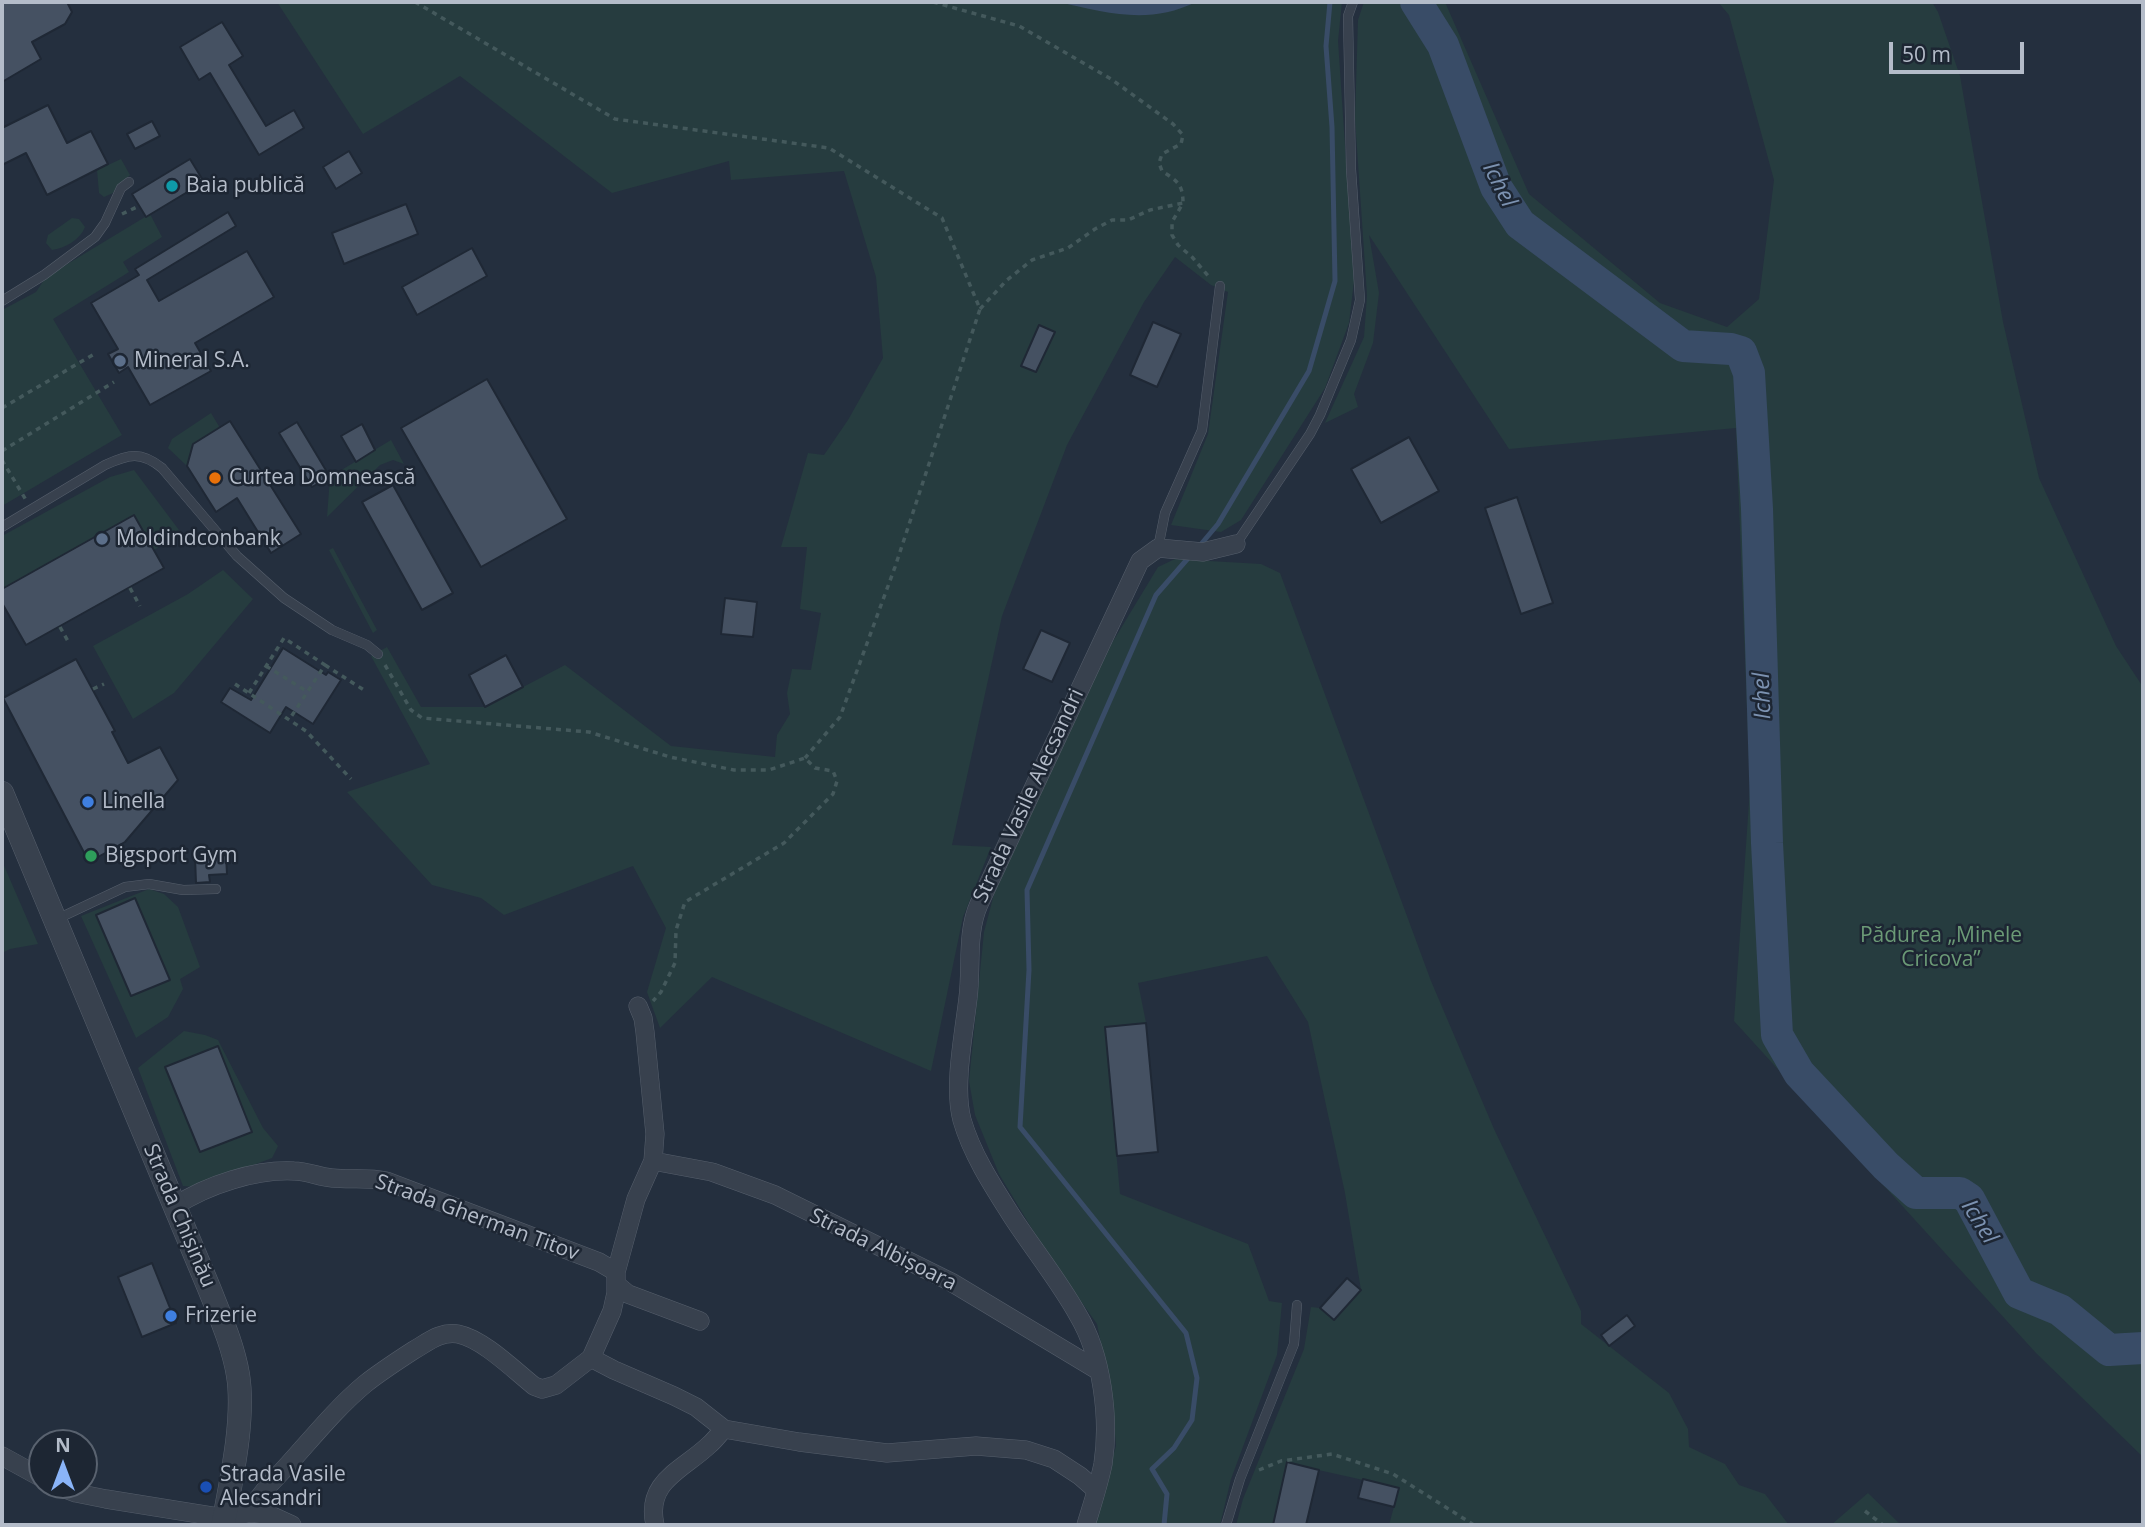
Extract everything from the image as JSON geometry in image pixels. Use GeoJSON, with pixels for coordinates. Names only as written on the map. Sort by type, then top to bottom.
{"type":"FeatureCollection","features":[{"type":"Feature","properties":{"kind":"street"},"geometry":{"type":"LineString","coordinates":[[1158,548],[1203,552],[1236,544]]}},
{"type":"Feature","properties":{"kind":"street","name":"Strada Vasile Alecsandri"},"geometry":{"type":"LineString","coordinates":[[1086,1525],[1103,1466],[1106,1439],[1106,1417],[1091,1344],[1079,1316],[1006,1207],[975,1154],[961,1118],[960,1067],[975,913],[1140,561],[1158,548]]}},
{"type":"Feature","properties":{"kind":"street","name":"Strada Chișinău"},"geometry":{"type":"LineString","coordinates":[[2,793],[175,1206],[231,1347],[238,1375],[239,1415],[223,1522]]}},
{"type":"Feature","properties":{"kind":"street"},"geometry":{"type":"LineString","coordinates":[[251,1513],[268,1486],[365,1384],[442,1334],[466,1336],[490,1351],[534,1386],[542,1389],[564,1380],[591,1358],[612,1311],[616,1278],[636,1199],[653,1161],[655,1134],[645,1032],[639,1009]]}},
{"type":"Feature","properties":{"kind":"street","name":"Strada Albișoara"},"geometry":{"type":"LineString","coordinates":[[653,1161],[712,1172],[775,1195],[951,1282],[1098,1371]]}},
{"type":"Feature","properties":{"kind":"street","name":"Strada Gherman Titov"},"geometry":{"type":"LineString","coordinates":[[175,1206],[230,1181],[276,1171],[386,1181],[599,1262],[628,1294],[700,1321]]}},
{"type":"Feature","properties":{"kind":"street"},"geometry":{"type":"LineString","coordinates":[[591,1358],[685,1401],[724,1429],[799,1442],[887,1452],[976,1446],[1026,1450],[1054,1460],[1096,1490]]}},
{"type":"Feature","properties":{"kind":"street"},"geometry":{"type":"LineString","coordinates":[[655,1525],[653,1503],[662,1485],[676,1470],[710,1445],[724,1429]]}},
{"type":"Feature","properties":{"kind":"street"},"geometry":{"type":"LineString","coordinates":[[2,1456],[28,1470]]}},
{"type":"Feature","properties":{"kind":"street"},"geometry":{"type":"LineString","coordinates":[[98,1497],[223,1522],[251,1513],[270,1515],[292,1525]]}},
{"type":"Feature","properties":{"kind":"lane"},"geometry":{"type":"LineString","coordinates":[[1236,544],[1321,415],[1352,340],[1360,300],[1351,169],[1348,16],[1353,2]]}},
{"type":"Feature","properties":{"kind":"lane"},"geometry":{"type":"LineString","coordinates":[[2,300],[44,275],[95,237],[105,223],[121,188],[129,182]]}},
{"type":"Feature","properties":{"kind":"lane"},"geometry":{"type":"LineString","coordinates":[[1158,548],[1165,513],[1202,430],[1220,286]]}},
{"type":"Feature","properties":{"kind":"lane"},"geometry":{"type":"LineString","coordinates":[[2,527],[120,458],[136,455],[150,458],[162,468],[237,556],[284,598],[332,630],[368,645],[378,654]]}},
{"type":"Feature","properties":{"kind":"lane"},"geometry":{"type":"LineString","coordinates":[[55,920],[125,887],[149,884],[183,890],[216,889]]}},
{"type":"Feature","properties":{"kind":"lane"},"geometry":{"type":"LineString","coordinates":[[1226,1525],[1240,1479],[1294,1344],[1297,1305]]}},
{"type":"Feature","properties":{"kind":"path"},"geometry":{"type":"LineString","coordinates":[[415,2],[615,119],[829,148],[942,218],[980,309]]}},
{"type":"Feature","properties":{"kind":"path"},"geometry":{"type":"LineString","coordinates":[[933,2],[1019,26],[1111,79],[1172,124],[1182,135],[1181,144],[1161,154],[1160,163],[1161,171],[1176,180],[1183,191],[1182,203],[1172,222],[1172,235],[1178,245],[1220,286]]}},
{"type":"Feature","properties":{"kind":"path"},"geometry":{"type":"LineString","coordinates":[[378,654],[411,710],[422,718],[589,732],[670,757],[734,770],[769,770],[806,758],[840,718],[895,567],[980,309],[1007,280],[1032,260],[1068,248],[1112,220],[1128,220],[1150,210],[1182,203]]}},
{"type":"Feature","properties":{"kind":"path"},"geometry":{"type":"LineString","coordinates":[[127,213],[139,205]]}},
{"type":"Feature","properties":{"kind":"path"},"geometry":{"type":"LineString","coordinates":[[2,408],[96,353]]}},
{"type":"Feature","properties":{"kind":"path"},"geometry":{"type":"LineString","coordinates":[[2,451],[114,382]]}},
{"type":"Feature","properties":{"kind":"path"},"geometry":{"type":"LineString","coordinates":[[2,460],[31,509]]}},
{"type":"Feature","properties":{"kind":"path"},"geometry":{"type":"LineString","coordinates":[[130,587],[140,606]]}},
{"type":"Feature","properties":{"kind":"path"},"geometry":{"type":"LineString","coordinates":[[60,627],[69,643]]}},
{"type":"Feature","properties":{"kind":"path"},"geometry":{"type":"LineString","coordinates":[[249,693],[284,638],[368,692]]}},
{"type":"Feature","properties":{"kind":"path"},"geometry":{"type":"LineString","coordinates":[[289,720],[325,665]]}},
{"type":"Feature","properties":{"kind":"path"},"geometry":{"type":"LineString","coordinates":[[266,666],[308,692]]}},
{"type":"Feature","properties":{"kind":"path"},"geometry":{"type":"LineString","coordinates":[[93,689],[104,684]]}},
{"type":"Feature","properties":{"kind":"path"},"geometry":{"type":"LineString","coordinates":[[234,684],[306,731],[351,779]]}},
{"type":"Feature","properties":{"kind":"path"},"geometry":{"type":"LineString","coordinates":[[639,1009],[661,992],[675,963],[676,930],[685,902],[784,843],[833,794],[837,781],[833,771],[815,768],[806,758]]}},
{"type":"Feature","properties":{"kind":"path"},"geometry":{"type":"LineString","coordinates":[[1240,1479],[1280,1461],[1332,1454],[1394,1474],[1474,1525]]}},
{"type":"Feature","properties":{"kind":"path"},"geometry":{"type":"LineString","coordinates":[[1865,1511],[1883,1525]]}},
{"type":"Feature","properties":{"kind":"green space"},"geometry":{"type":"Polygon","coordinates":[[[277,2],[1342,2],[1338,41],[1354,281],[1349,323],[1325,388],[1241,520],[1221,532],[1171,525],[1208,434],[1228,292],[1211,285],[1175,257],[1144,302],[1067,445],[1002,616],[952,845],[991,847],[963,917],[931,1071],[712,977],[660,1028],[647,992],[666,928],[633,866],[504,915],[481,898],[432,885],[347,792],[430,764],[371,656],[387,647],[421,707],[485,707],[565,665],[671,746],[775,757],[777,735],[790,714],[787,693],[792,669],[811,670],[821,613],[800,609],[807,547],[781,547],[808,453],[824,455],[848,420],[883,358],[876,277],[844,171],[731,180],[729,161],[612,193],[460,76],[363,134],[277,2]]]}},
{"type":"Feature","properties":{"kind":"green space","name":"Pădurea „Minele Cricova”"},"geometry":{"type":"Polygon","coordinates":[[[1364,2],[1445,2],[1529,194],[1660,303],[1727,327],[1759,299],[1774,180],[1729,15],[1718,2],[1932,2],[1938,12],[1960,76],[2003,322],[2039,478],[2116,646],[2143,687],[2143,1457],[2036,1353],[1734,1021],[1750,787],[1736,428],[1509,449],[1369,235],[1379,293],[1373,343],[1354,394],[1358,407],[1325,423],[1364,337],[1367,295],[1355,119],[1358,20],[1364,2]]]}},
{"type":"Feature","properties":{"kind":"green space"},"geometry":{"type":"Polygon","coordinates":[[[121,159],[130,175],[113,193],[104,197],[99,193],[97,170],[121,159]]]}},
{"type":"Feature","properties":{"kind":"green space"},"geometry":{"type":"Polygon","coordinates":[[[150,214],[162,237],[123,262],[129,272],[53,319],[122,435],[2,506],[2,310],[36,292],[46,277],[150,214]]]}},
{"type":"Feature","properties":{"kind":"green space"},"geometry":{"type":"Polygon","coordinates":[[[72,218],[79,219],[85,227],[83,232],[72,243],[52,250],[46,243],[48,235],[72,218]]]}},
{"type":"Feature","properties":{"kind":"green space"},"geometry":{"type":"Polygon","coordinates":[[[211,413],[220,428],[193,444],[187,466],[168,448],[172,439],[211,413]]]}},
{"type":"Feature","properties":{"kind":"green space"},"geometry":{"type":"Polygon","coordinates":[[[391,440],[404,464],[393,460],[380,465],[327,517],[330,477],[391,440]]]}},
{"type":"Feature","properties":{"kind":"green space"},"geometry":{"type":"Polygon","coordinates":[[[134,470],[182,534],[154,550],[134,515],[2,589],[2,536],[110,477],[134,470]]]}},
{"type":"Feature","properties":{"kind":"green space"},"geometry":{"type":"Polygon","coordinates":[[[333,548],[377,630],[373,633],[329,550],[333,548]]]}},
{"type":"Feature","properties":{"kind":"green space"},"geometry":{"type":"Polygon","coordinates":[[[1175,559],[1261,564],[1280,573],[1431,981],[1494,1129],[1581,1311],[1581,1324],[1669,1393],[1688,1429],[1689,1447],[1725,1464],[1739,1485],[1765,1494],[1789,1525],[1389,1525],[1399,1488],[1287,1463],[1273,1525],[1236,1525],[1243,1499],[1304,1349],[1311,1307],[1320,1308],[1334,1320],[1361,1290],[1345,1193],[1308,1022],[1267,956],[1138,983],[1146,1023],[1105,1027],[1120,1194],[1248,1244],[1269,1301],[1282,1303],[1277,1355],[1231,1479],[1220,1525],[1093,1525],[1116,1446],[1112,1398],[1097,1324],[1046,1252],[999,1174],[975,1115],[969,1081],[984,932],[998,879],[1112,643],[1158,567],[1175,559]]]}},
{"type":"Feature","properties":{"kind":"green space"},"geometry":{"type":"Polygon","coordinates":[[[223,570],[253,599],[174,693],[133,719],[93,646],[188,594],[223,570]]]}},
{"type":"Feature","properties":{"kind":"green space"},"geometry":{"type":"Polygon","coordinates":[[[2,861],[38,944],[2,953],[2,861]]]}},
{"type":"Feature","properties":{"kind":"green space"},"geometry":{"type":"Polygon","coordinates":[[[149,889],[164,894],[178,907],[200,967],[180,979],[183,989],[168,1017],[136,1038],[81,916],[149,889]]]}},
{"type":"Feature","properties":{"kind":"green space"},"geometry":{"type":"Polygon","coordinates":[[[184,1031],[218,1040],[263,1128],[278,1146],[272,1158],[195,1187],[183,1186],[138,1068],[184,1031]]]}},
{"type":"Feature","properties":{"kind":"green space"},"geometry":{"type":"Polygon","coordinates":[[[1868,1493],[1901,1525],[1831,1525],[1868,1493]]]}},
{"type":"Feature","properties":{"kind":"water"},"geometry":{"type":"Polygon","coordinates":[[[1059,2],[1196,2],[1162,13],[1128,15],[1059,2]]]}},
{"type":"Feature","properties":{"kind":"building"},"geometry":{"type":"Polygon","coordinates":[[[2,2],[67,2],[72,12],[65,24],[32,42],[41,59],[2,82],[2,2]]]}},
{"type":"Feature","properties":{"kind":"building"},"geometry":{"type":"Polygon","coordinates":[[[222,22],[243,56],[229,65],[266,126],[294,110],[304,128],[259,155],[210,73],[199,80],[180,47],[222,22]]]}},
{"type":"Feature","properties":{"kind":"building"},"geometry":{"type":"Polygon","coordinates":[[[48,105],[67,143],[91,131],[108,164],[47,195],[26,153],[2,165],[2,128],[48,105]]]}},
{"type":"Feature","properties":{"kind":"building"},"geometry":{"type":"Polygon","coordinates":[[[152,121],[160,136],[135,149],[127,134],[152,121]]]}},
{"type":"Feature","properties":{"kind":"building"},"geometry":{"type":"Polygon","coordinates":[[[349,151],[362,173],[336,189],[323,167],[349,151]]]}},
{"type":"Feature","properties":{"kind":"building","name":"Baia publică"},"geometry":{"type":"Polygon","coordinates":[[[190,159],[204,182],[146,217],[132,194],[190,159]]]}},
{"type":"Feature","properties":{"kind":"building"},"geometry":{"type":"Polygon","coordinates":[[[406,204],[418,234],[344,264],[332,233],[406,204]]]}},
{"type":"Feature","properties":{"kind":"building"},"geometry":{"type":"Polygon","coordinates":[[[228,212],[236,226],[147,280],[159,301],[247,251],[274,297],[195,343],[211,371],[150,405],[128,367],[119,373],[108,354],[118,349],[91,303],[139,275],[135,269],[228,212]]]}},
{"type":"Feature","properties":{"kind":"building"},"geometry":{"type":"Polygon","coordinates":[[[472,248],[487,276],[417,315],[402,287],[472,248]]]}},
{"type":"Feature","properties":{"kind":"building"},"geometry":{"type":"Polygon","coordinates":[[[1153,322],[1181,334],[1157,387],[1130,375],[1153,322]]]}},
{"type":"Feature","properties":{"kind":"building"},"geometry":{"type":"Polygon","coordinates":[[[1039,325],[1055,332],[1036,372],[1021,366],[1039,325]]]}},
{"type":"Feature","properties":{"kind":"building"},"geometry":{"type":"Polygon","coordinates":[[[487,379],[567,519],[481,567],[401,428],[487,379]]]}},
{"type":"Feature","properties":{"kind":"building"},"geometry":{"type":"Polygon","coordinates":[[[230,421],[301,534],[271,553],[237,498],[216,512],[187,466],[193,444],[230,421]]]}},
{"type":"Feature","properties":{"kind":"building"},"geometry":{"type":"Polygon","coordinates":[[[297,422],[330,477],[312,487],[279,433],[297,422]]]}},
{"type":"Feature","properties":{"kind":"building"},"geometry":{"type":"Polygon","coordinates":[[[362,424],[375,450],[356,462],[341,436],[362,424]]]}},
{"type":"Feature","properties":{"kind":"building"},"geometry":{"type":"Polygon","coordinates":[[[1409,437],[1439,491],[1381,523],[1351,469],[1409,437]]]}},
{"type":"Feature","properties":{"kind":"building"},"geometry":{"type":"Polygon","coordinates":[[[393,485],[453,593],[422,610],[362,502],[393,485]]]}},
{"type":"Feature","properties":{"kind":"building"},"geometry":{"type":"Polygon","coordinates":[[[1517,497],[1553,603],[1521,614],[1485,508],[1517,497]]]}},
{"type":"Feature","properties":{"kind":"building"},"geometry":{"type":"Polygon","coordinates":[[[134,515],[164,568],[26,645],[2,603],[2,589],[134,515]]]}},
{"type":"Feature","properties":{"kind":"building"},"geometry":{"type":"Polygon","coordinates":[[[725,598],[757,602],[753,637],[721,634],[725,598]]]}},
{"type":"Feature","properties":{"kind":"building"},"geometry":{"type":"Polygon","coordinates":[[[1041,630],[1070,643],[1052,682],[1023,669],[1041,630]]]}},
{"type":"Feature","properties":{"kind":"building"},"geometry":{"type":"Polygon","coordinates":[[[283,648],[326,675],[328,672],[341,680],[313,724],[286,707],[270,733],[221,702],[230,688],[251,700],[283,648]]]}},
{"type":"Feature","properties":{"kind":"building"},"geometry":{"type":"Polygon","coordinates":[[[506,655],[523,687],[485,707],[469,675],[506,655]]]}},
{"type":"Feature","properties":{"kind":"building"},"geometry":{"type":"Polygon","coordinates":[[[76,659],[115,731],[112,732],[128,763],[160,747],[178,780],[125,842],[89,862],[3,698],[76,659]]]}},
{"type":"Feature","properties":{"kind":"building"},"geometry":{"type":"Polygon","coordinates":[[[226,855],[227,874],[209,875],[210,882],[196,883],[195,857],[226,855]]]}},
{"type":"Feature","properties":{"kind":"building"},"geometry":{"type":"Polygon","coordinates":[[[135,898],[170,980],[131,996],[96,915],[135,898]]]}},
{"type":"Feature","properties":{"kind":"building"},"geometry":{"type":"Polygon","coordinates":[[[1146,1023],[1158,1152],[1117,1156],[1105,1027],[1146,1023]]]}},
{"type":"Feature","properties":{"kind":"building"},"geometry":{"type":"Polygon","coordinates":[[[218,1046],[252,1132],[200,1152],[165,1067],[218,1046]]]}},
{"type":"Feature","properties":{"kind":"building"},"geometry":{"type":"Polygon","coordinates":[[[152,1263],[176,1323],[142,1337],[118,1277],[152,1263]]]}},
{"type":"Feature","properties":{"kind":"building"},"geometry":{"type":"Polygon","coordinates":[[[1347,1278],[1361,1290],[1334,1320],[1320,1308],[1347,1278]]]}},
{"type":"Feature","properties":{"kind":"building"},"geometry":{"type":"Polygon","coordinates":[[[1627,1315],[1635,1326],[1609,1346],[1601,1335],[1627,1315]]]}},
{"type":"Feature","properties":{"kind":"building"},"geometry":{"type":"Polygon","coordinates":[[[1287,1462],[1319,1470],[1306,1525],[1273,1525],[1287,1462]]]}},
{"type":"Feature","properties":{"kind":"building"},"geometry":{"type":"Polygon","coordinates":[[[1363,1479],[1399,1488],[1394,1507],[1358,1498],[1363,1479]]]}},
{"type":"Feature","properties":{"kind":"waterway"},"geometry":{"type":"LineString","coordinates":[[1197,549],[1218,524],[1309,371],[1335,281],[1332,127],[1326,46],[1330,2]]}},
{"type":"Feature","properties":{"kind":"waterway","name":"Ichel"},"geometry":{"type":"LineString","coordinates":[[1416,2],[1443,45],[1496,187],[1520,224],[1683,346],[1741,352],[1749,373],[1757,509],[1767,843],[1777,1035],[1799,1073],[1886,1166],[1916,1193],[1960,1193],[1969,1199],[2019,1293],[2060,1310],[2109,1350],[2143,1348]]}},
{"type":"Feature","properties":{"kind":"waterway"},"geometry":{"type":"LineString","coordinates":[[1164,1525],[1167,1494],[1152,1469],[1174,1448],[1192,1420],[1197,1378],[1186,1333],[1020,1127],[1029,970],[1027,890],[1156,595],[1190,556]]}},
{"type":"Feature","properties":{"kind":"place","name":"Baia publică"},"geometry":{"type":"Point","coordinates":[172,186]}},
{"type":"Feature","properties":{"kind":"place","name":"Mineral S.A."},"geometry":{"type":"Point","coordinates":[120,361]}},
{"type":"Feature","properties":{"kind":"place","name":"Curtea Domnească"},"geometry":{"type":"Point","coordinates":[215,478]}},
{"type":"Feature","properties":{"kind":"place","name":"Moldindconbank"},"geometry":{"type":"Point","coordinates":[102,539]}},
{"type":"Feature","properties":{"kind":"place","name":"Linella"},"geometry":{"type":"Point","coordinates":[88,802]}},
{"type":"Feature","properties":{"kind":"place","name":"Bigsport Gym"},"geometry":{"type":"Point","coordinates":[91,856]}},
{"type":"Feature","properties":{"kind":"place","name":"Frizerie"},"geometry":{"type":"Point","coordinates":[171,1316]}},
{"type":"Feature","properties":{"kind":"place","name":"Strada Vasile Alecsandri"},"geometry":{"type":"Point","coordinates":[206,1487]}}]}
